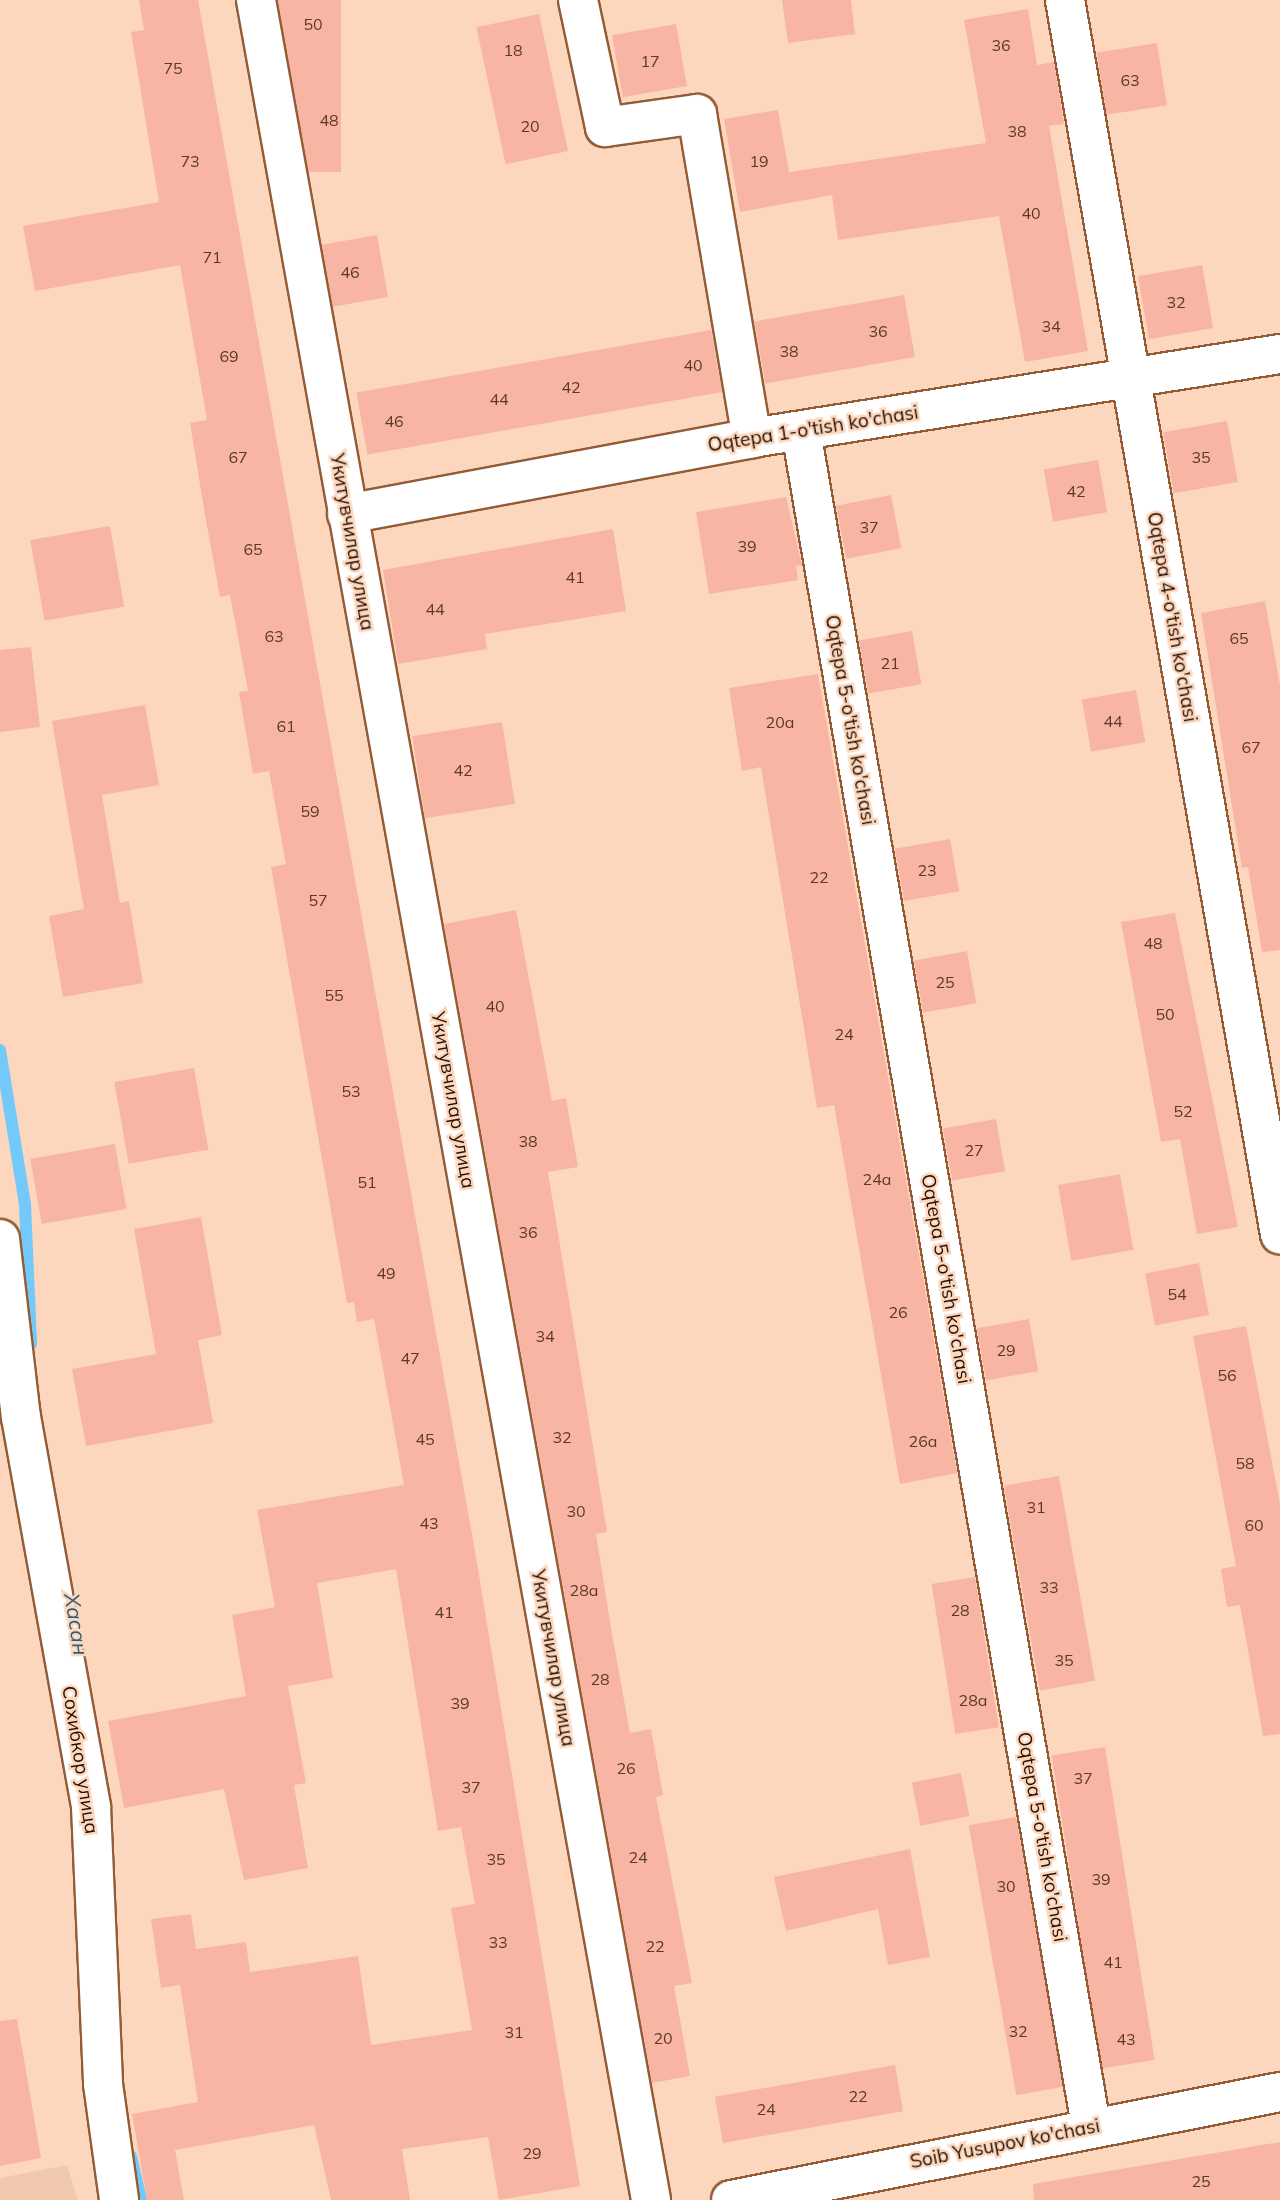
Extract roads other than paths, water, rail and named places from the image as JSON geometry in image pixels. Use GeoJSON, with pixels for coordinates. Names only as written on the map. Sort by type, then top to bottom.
{"type":"FeatureCollection","features":[{"type":"Feature","properties":{"kind":"street","name":"Укитувчилар улица"},"geometry":{"type":"LineString","coordinates":[[256,0],[651,2200]]}},
{"type":"Feature","properties":{"kind":"street"},"geometry":{"type":"LineString","coordinates":[[578,0],[605,127],[697,114],[752,438]]}},
{"type":"Feature","properties":{"kind":"street","name":"Oqtepa 4-o'tish ko'chasi"},"geometry":{"type":"LineString","coordinates":[[1065,0],[1280,1234]]}},
{"type":"Feature","properties":{"kind":"street","name":"Oqtepa 1-o'tish ko'chasi"},"geometry":{"type":"LineString","coordinates":[[347,514],[752,438],[1280,354]]}},
{"type":"Feature","properties":{"kind":"street","name":"Oqtepa 5-o'tish ko'chasi"},"geometry":{"type":"LineString","coordinates":[[801,431],[1091,2126]]}},
{"type":"Feature","properties":{"kind":"street","name":"Сохибкор улица"},"geometry":{"type":"LineString","coordinates":[[0,1239],[10,1419],[90,1807],[103,2084],[119,2200]]}},
{"type":"Feature","properties":{"kind":"street","name":"Soib Yusupov ko'chasi"},"geometry":{"type":"LineString","coordinates":[[731,2200],[1091,2126],[1280,2092]]}},
{"type":"Feature","properties":{"kind":"waterway","name":"Хасан"},"geometry":{"type":"LineString","coordinates":[[0,1050],[25,1204],[31,1344]]}},
{"type":"Feature","properties":{"kind":"waterway","name":"Хасан"},"geometry":{"type":"LineString","coordinates":[[131,2156],[141,2200]]}}]}
